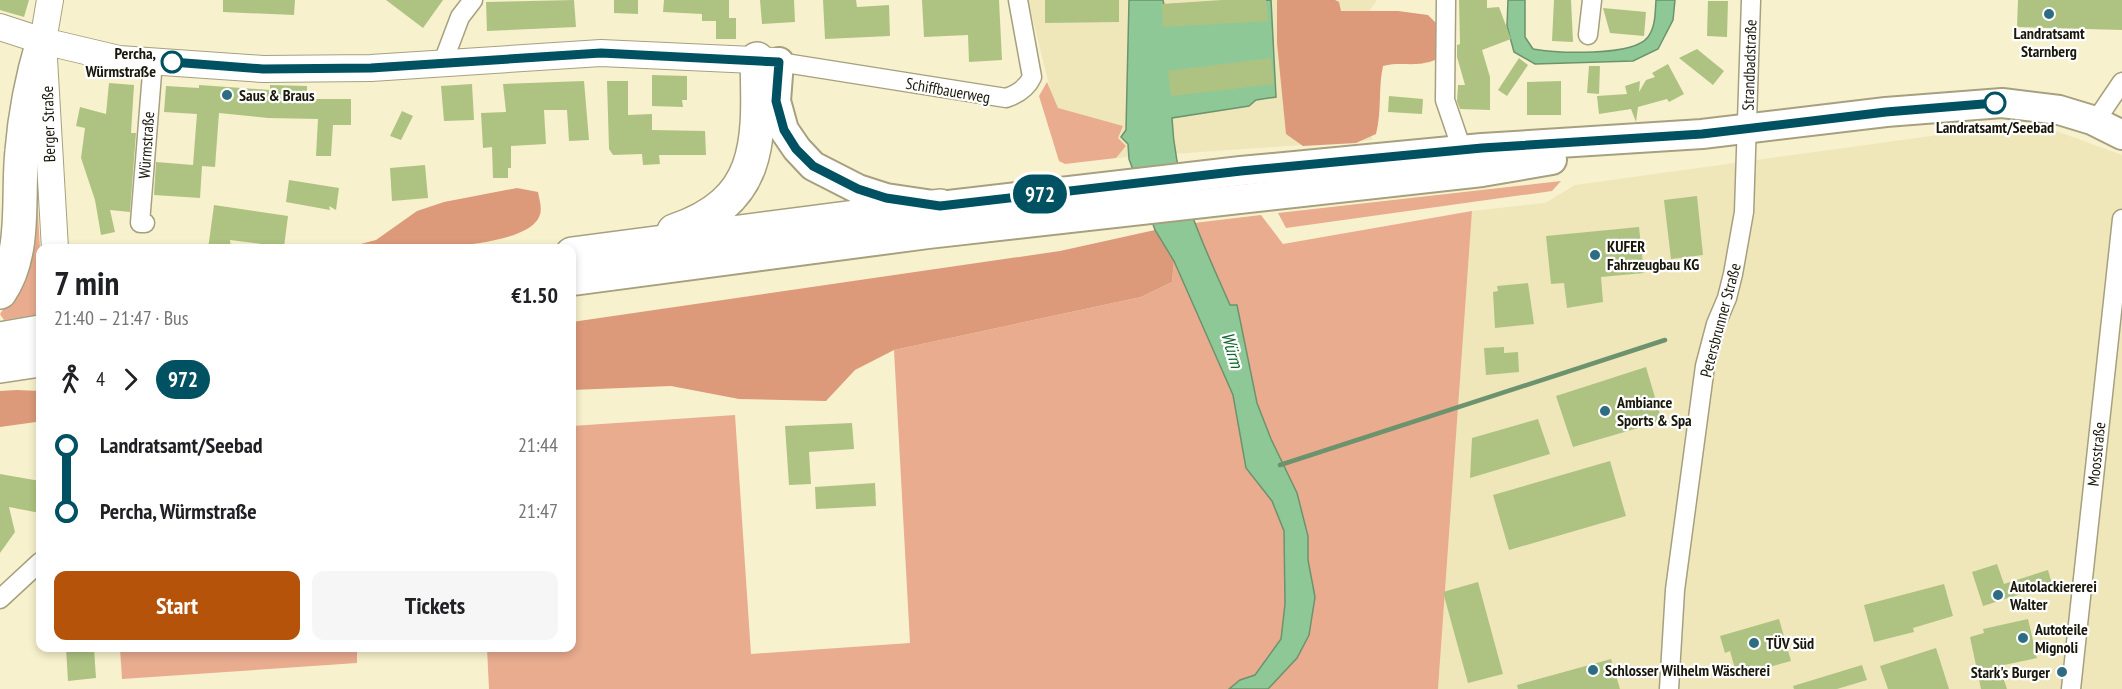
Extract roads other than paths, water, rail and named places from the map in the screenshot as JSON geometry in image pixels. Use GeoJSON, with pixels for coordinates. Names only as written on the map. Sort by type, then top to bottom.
{"type":"FeatureCollection","features":[{"type":"Feature","properties":{"kind":"highway"},"geometry":{"type":"LineString","coordinates":[[0,292],[9,279],[15,254],[24,123],[30,88],[44,42]]}},
{"type":"Feature","properties":{"kind":"highway"},"geometry":{"type":"LineString","coordinates":[[620,247],[684,228],[714,212],[733,197],[748,171],[756,145],[768,60]]}},
{"type":"Feature","properties":{"kind":"highway"},"geometry":{"type":"LineString","coordinates":[[576,253],[940,206]]}},
{"type":"Feature","properties":{"kind":"main road","name":"Berger Straße"},"geometry":{"type":"LineString","coordinates":[[50,0],[44,42],[55,244]]}},
{"type":"Feature","properties":{"kind":"main road"},"geometry":{"type":"LineString","coordinates":[[0,27],[44,42],[119,59],[263,69],[371,68],[601,53],[768,60],[784,130],[796,149],[813,166],[858,189],[886,198],[940,206],[1200,175],[1702,134],[1886,112],[2002,103],[2059,111],[2092,120],[2122,135]]}},
{"type":"Feature","properties":{"kind":"main road"},"geometry":{"type":"LineString","coordinates":[[576,280],[1129,210],[1210,202],[1474,153]]}},
{"type":"Feature","properties":{"kind":"street"},"geometry":{"type":"LineString","coordinates":[[442,62],[460,17],[473,0]]}},
{"type":"Feature","properties":{"kind":"street","name":"Schiffbauerweg"},"geometry":{"type":"LineString","coordinates":[[768,60],[1006,98],[1029,85],[1032,77],[1018,0]]}},
{"type":"Feature","properties":{"kind":"street"},"geometry":{"type":"LineString","coordinates":[[1446,0],[1445,100],[1474,153]]}},
{"type":"Feature","properties":{"kind":"street"},"geometry":{"type":"LineString","coordinates":[[1588,35],[1592,0]]}},
{"type":"Feature","properties":{"kind":"street","name":"Strandbadstraße"},"geometry":{"type":"LineString","coordinates":[[1748,129],[1751,0]]}},
{"type":"Feature","properties":{"kind":"street","name":"Würmstraße"},"geometry":{"type":"LineString","coordinates":[[145,223],[140,223],[153,61]]}},
{"type":"Feature","properties":{"kind":"street"},"geometry":{"type":"LineString","coordinates":[[2092,120],[2101,113],[2122,82]]}},
{"type":"Feature","properties":{"kind":"street","name":"Petersbrunner Straße"},"geometry":{"type":"LineString","coordinates":[[1669,689],[1675,590],[1704,375],[1716,324],[1727,298],[1733,274],[1744,212],[1748,129]]}},
{"type":"Feature","properties":{"kind":"street","name":"Moosstraße"},"geometry":{"type":"LineString","coordinates":[[2071,689],[2122,219]]}},
{"type":"Feature","properties":{"kind":"street"},"geometry":{"type":"LineString","coordinates":[[0,599],[36,566]]}},
{"type":"Feature","properties":{"kind":"water","name":"Würm"},"geometry":{"type":"Polygon","coordinates":[[[1129,0],[1163,0],[1164,5],[1271,0],[1276,97],[1256,100],[1249,106],[1172,118],[1174,144],[1184,191],[1230,305],[1237,305],[1257,403],[1271,439],[1297,493],[1308,536],[1308,560],[1315,597],[1309,635],[1297,658],[1268,689],[1229,689],[1240,680],[1255,675],[1281,639],[1285,604],[1284,531],[1272,501],[1246,468],[1233,395],[1174,261],[1155,230],[1129,159],[1128,144],[1121,137],[1126,130],[1129,0]]]}},
{"type":"Feature","properties":{"kind":"water"},"geometry":{"type":"Polygon","coordinates":[[[1508,0],[1525,0],[1525,37],[1533,49],[1594,52],[1627,48],[1640,43],[1648,37],[1652,28],[1656,0],[1675,0],[1673,20],[1658,49],[1633,61],[1535,64],[1514,52],[1507,26],[1508,0]]]}},
{"type":"Feature","properties":{"kind":"waterway"},"geometry":{"type":"LineString","coordinates":[[1280,465],[1665,340]]}},
{"type":"Feature","properties":{"kind":"place","name":"Landratsamt Starnberg"},"geometry":{"type":"Point","coordinates":[2049,14]}},
{"type":"Feature","properties":{"kind":"place","name":"Percha, Würmstraße"},"geometry":{"type":"Point","coordinates":[172,62]}},
{"type":"Feature","properties":{"kind":"place","name":"Saus & Braus"},"geometry":{"type":"Point","coordinates":[227,95]}},
{"type":"Feature","properties":{"kind":"place","name":"Landratsamt/Seebad"},"geometry":{"type":"Point","coordinates":[1995,103]}},
{"type":"Feature","properties":{"kind":"place","name":"KUFER Fahrzeugbau KG"},"geometry":{"type":"Point","coordinates":[1595,255]}},
{"type":"Feature","properties":{"kind":"place","name":"Ambiance Sports & Spa"},"geometry":{"type":"Point","coordinates":[1605,411]}},
{"type":"Feature","properties":{"kind":"place","name":"Autolackiererei Walter"},"geometry":{"type":"Point","coordinates":[1998,595]}},
{"type":"Feature","properties":{"kind":"place","name":"Autoteile Mignoli"},"geometry":{"type":"Point","coordinates":[2023,638]}},
{"type":"Feature","properties":{"kind":"place","name":"TÜV Süd"},"geometry":{"type":"Point","coordinates":[1754,643]}},
{"type":"Feature","properties":{"kind":"place","name":"Schlosser Wilhelm Wäscherei"},"geometry":{"type":"Point","coordinates":[1593,670]}},
{"type":"Feature","properties":{"kind":"place","name":"Stark's Burger"},"geometry":{"type":"Point","coordinates":[2062,672]}}]}
